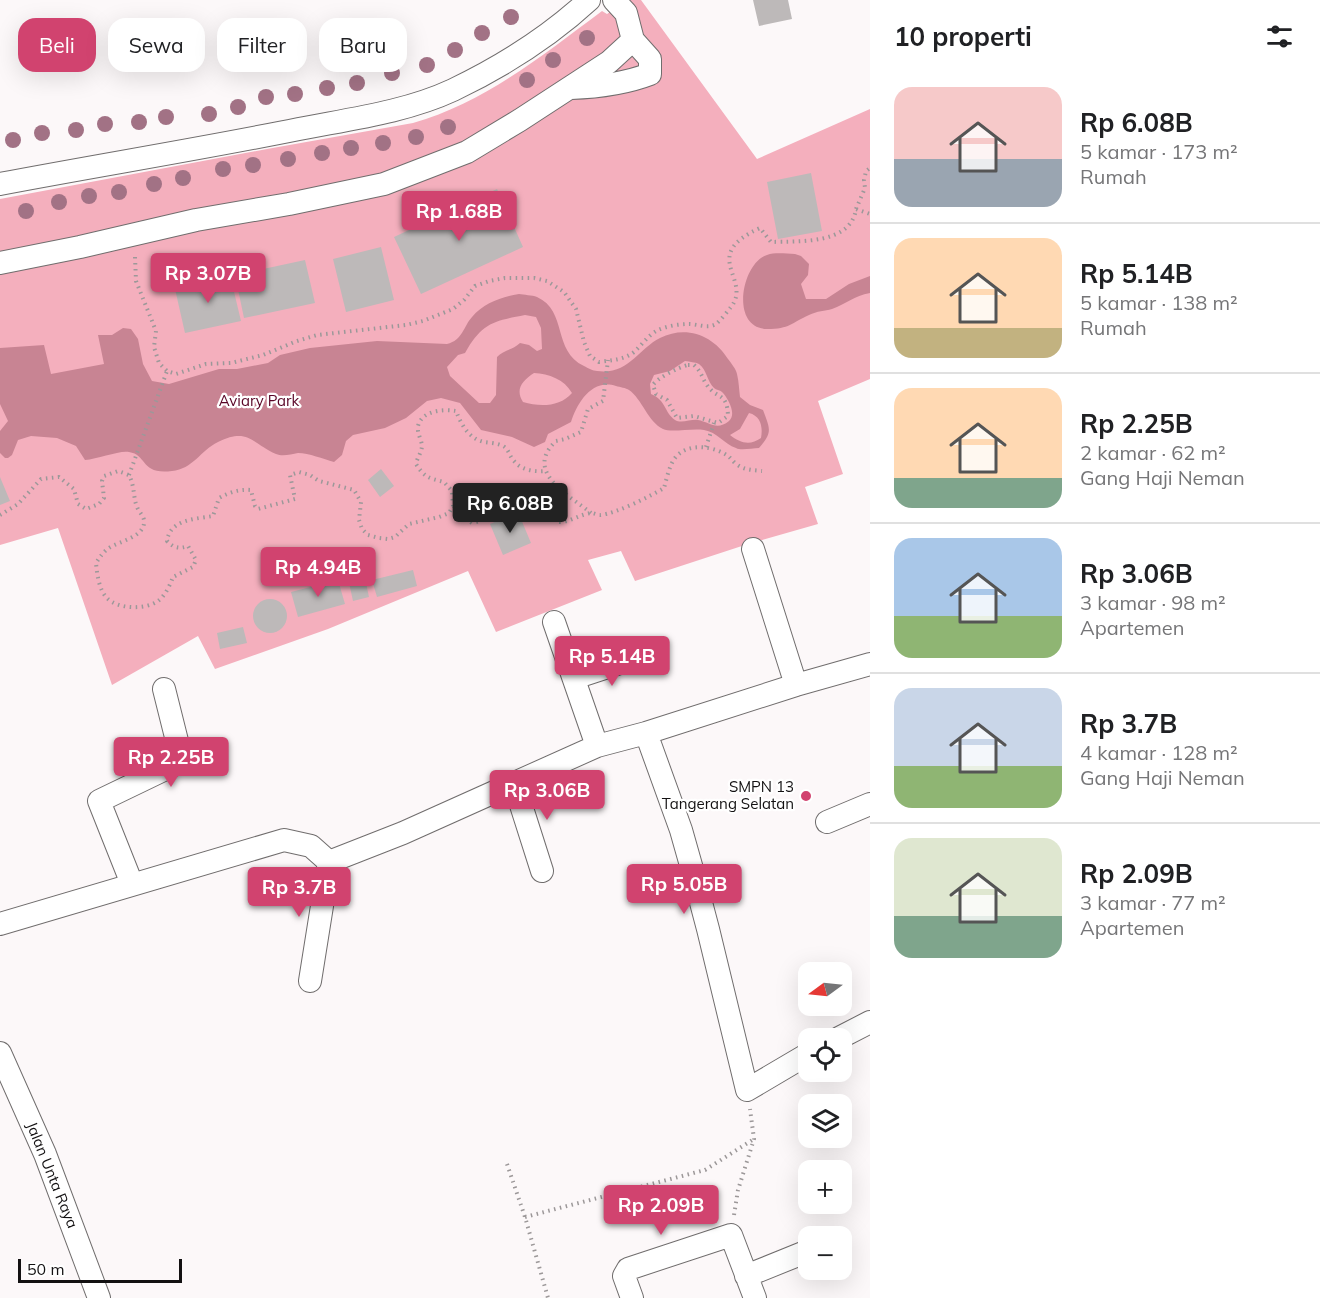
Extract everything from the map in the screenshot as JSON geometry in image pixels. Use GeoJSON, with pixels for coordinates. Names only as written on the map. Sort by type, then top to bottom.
{"type":"FeatureCollection","features":[{"type":"Feature","properties":{"kind":"street"},"geometry":{"type":"LineString","coordinates":[[0,184],[258,137],[410,105],[452,90],[510,59],[572,15],[589,0]]}},
{"type":"Feature","properties":{"kind":"street"},"geometry":{"type":"LineString","coordinates":[[570,88],[629,82],[650,74],[650,59],[633,40],[626,13],[614,0]]}},
{"type":"Feature","properties":{"kind":"street"},"geometry":{"type":"LineString","coordinates":[[0,263],[196,220],[384,184],[467,152],[609,62],[633,40]]}},
{"type":"Feature","properties":{"kind":"street"},"geometry":{"type":"LineString","coordinates":[[753,549],[796,685]]}},
{"type":"Feature","properties":{"kind":"street"},"geometry":{"type":"LineString","coordinates":[[554,622],[597,746]]}},
{"type":"Feature","properties":{"kind":"street"},"geometry":{"type":"LineString","coordinates":[[574,678],[638,657]]}},
{"type":"Feature","properties":{"kind":"street"},"geometry":{"type":"LineString","coordinates":[[329,862],[403,833],[597,746],[870,664]]}},
{"type":"Feature","properties":{"kind":"street"},"geometry":{"type":"LineString","coordinates":[[132,884],[99,801],[182,761],[164,689]]}},
{"type":"Feature","properties":{"kind":"street"},"geometry":{"type":"LineString","coordinates":[[646,733],[681,830],[708,929],[747,1090],[798,1060]]}},
{"type":"Feature","properties":{"kind":"street"},"geometry":{"type":"LineString","coordinates":[[514,783],[542,871]]}},
{"type":"Feature","properties":{"kind":"street"},"geometry":{"type":"LineString","coordinates":[[827,822],[870,804]]}},
{"type":"Feature","properties":{"kind":"street"},"geometry":{"type":"LineString","coordinates":[[0,924],[284,840],[311,846],[329,862]]}},
{"type":"Feature","properties":{"kind":"street"},"geometry":{"type":"LineString","coordinates":[[310,981],[329,862]]}},
{"type":"Feature","properties":{"kind":"street"},"geometry":{"type":"LineString","coordinates":[[852,1031],[870,1022]]}},
{"type":"Feature","properties":{"kind":"street","name":"Jalan Unta Raya"},"geometry":{"type":"LineString","coordinates":[[0,1055],[45,1154],[99,1298]]}},
{"type":"Feature","properties":{"kind":"street"},"geometry":{"type":"LineString","coordinates":[[632,1298],[624,1276],[628,1269],[731,1235],[755,1298]]}},
{"type":"Feature","properties":{"kind":"street"},"geometry":{"type":"LineString","coordinates":[[746,1276],[798,1255]]}},
{"type":"Feature","properties":{"kind":"path"},"geometry":{"type":"LineString","coordinates":[[135,257],[136,281],[156,331],[153,347],[159,363],[167,371],[176,374],[206,364],[231,363],[263,355],[317,335],[423,321],[453,309],[475,286],[505,278],[534,278],[547,281],[564,292],[576,309],[590,356],[599,362],[625,357],[635,351],[656,331],[669,326],[687,324],[707,327],[715,325],[732,306],[737,296],[729,261],[731,248],[744,236],[760,228],[771,242],[830,237],[844,229],[855,219],[856,209],[865,188],[866,171],[870,168]]}},
{"type":"Feature","properties":{"kind":"path"},"geometry":{"type":"LineString","coordinates":[[856,209],[870,214]]}},
{"type":"Feature","properties":{"kind":"path"},"geometry":{"type":"LineString","coordinates":[[608,360],[603,401],[588,409],[581,432],[556,441],[546,452],[545,471],[556,487],[591,513],[602,515],[651,496],[664,488],[675,458],[687,449],[706,447],[728,455],[738,465],[748,470],[762,471]]}},
{"type":"Feature","properties":{"kind":"path"},"geometry":{"type":"LineString","coordinates":[[694,364],[700,370],[708,388],[723,397],[727,406],[728,416],[714,423],[694,416],[677,418],[667,400],[656,394],[653,386],[655,381],[680,367],[694,364]]}},
{"type":"Feature","properties":{"kind":"path"},"geometry":{"type":"LineString","coordinates":[[167,371],[129,475],[144,521],[143,527],[137,534],[111,546],[96,563],[98,578],[106,598],[120,606],[144,607],[159,601],[173,577],[194,567],[196,560],[188,546],[180,549],[167,541],[168,533],[175,525],[213,516],[219,498],[241,489],[251,490],[258,509],[295,499],[290,475],[299,472],[319,481],[354,490],[361,502],[359,520],[362,529],[368,535],[388,539],[395,537],[409,525],[448,513],[453,506],[452,491],[444,482],[429,479],[416,464],[422,445],[417,428],[420,420],[443,409],[456,411],[462,425],[480,441],[503,446],[514,462],[528,470],[545,471]]}},
{"type":"Feature","properties":{"kind":"path"},"geometry":{"type":"LineString","coordinates":[[706,447],[711,438],[714,423]]}},
{"type":"Feature","properties":{"kind":"path"},"geometry":{"type":"LineString","coordinates":[[0,515],[18,504],[41,479],[59,477],[74,489],[78,504],[86,509],[99,504],[104,498],[102,482],[104,476],[118,471],[129,475]]}},
{"type":"Feature","properties":{"kind":"path"},"geometry":{"type":"LineString","coordinates":[[453,506],[472,523],[524,501],[536,500],[542,504],[553,519],[561,522],[591,513]]}},
{"type":"Feature","properties":{"kind":"path"},"geometry":{"type":"LineString","coordinates":[[731,1235],[738,1190],[754,1139],[747,1090]]}},
{"type":"Feature","properties":{"kind":"path"},"geometry":{"type":"LineString","coordinates":[[525,1217],[705,1170],[754,1139]]}},
{"type":"Feature","properties":{"kind":"path"},"geometry":{"type":"LineString","coordinates":[[507,1164],[548,1298]]}},
{"type":"Feature","properties":{"kind":"green space","name":"Aviary Park"},"geometry":{"type":"Polygon","coordinates":[[[628,0],[641,0],[757,159],[870,109],[870,379],[818,401],[843,474],[805,487],[818,524],[635,581],[621,551],[588,560],[602,590],[496,632],[468,571],[328,629],[215,669],[198,636],[112,685],[58,528],[0,545],[0,199],[413,123],[464,103],[488,90],[512,76],[602,11],[607,14],[628,0]]]}},
{"type":"Feature","properties":{"kind":"shaded area"},"geometry":{"type":"Polygon","coordinates":[[[795,254],[801,256],[809,264],[808,275],[801,284],[806,299],[826,299],[849,284],[870,276],[870,293],[832,309],[812,314],[786,327],[767,329],[755,326],[747,318],[743,294],[751,269],[758,260],[767,255],[795,254]]]}},
{"type":"Feature","properties":{"kind":"shaded area"},"geometry":{"type":"Polygon","coordinates":[[[519,294],[535,296],[547,303],[557,321],[568,351],[574,359],[595,371],[617,369],[652,343],[670,334],[689,333],[707,338],[722,351],[735,368],[740,397],[750,405],[763,410],[769,426],[767,438],[759,448],[738,449],[709,431],[663,429],[653,421],[634,394],[629,390],[607,384],[587,394],[577,407],[571,422],[548,434],[545,442],[534,447],[512,437],[481,430],[460,403],[441,398],[427,401],[406,418],[385,428],[353,435],[346,441],[342,455],[334,462],[302,453],[279,455],[250,439],[237,436],[218,442],[186,467],[172,471],[149,468],[139,457],[129,452],[85,460],[76,446],[57,438],[31,436],[18,440],[12,455],[8,458],[0,453],[0,431],[8,421],[0,404],[0,348],[44,345],[51,374],[104,364],[98,335],[112,335],[123,328],[131,329],[138,339],[143,364],[152,381],[169,384],[219,369],[237,369],[268,363],[280,355],[310,348],[377,341],[447,344],[460,336],[472,317],[482,308],[493,301],[519,294]],[[525,315],[496,322],[483,329],[465,353],[458,355],[447,367],[450,376],[479,403],[490,403],[496,395],[497,357],[499,355],[520,343],[529,345],[537,351],[542,349],[541,328],[536,317],[525,315]],[[685,361],[670,371],[654,375],[650,384],[651,394],[660,399],[675,420],[680,422],[698,420],[717,426],[729,421],[732,410],[729,402],[722,392],[715,389],[699,364],[685,361]],[[534,373],[523,382],[520,389],[523,402],[549,405],[562,401],[572,393],[556,378],[534,373]],[[749,413],[740,429],[730,435],[745,442],[753,442],[761,438],[760,422],[753,414],[749,413]]]}},
{"type":"Feature","properties":{"kind":"building"},"geometry":{"type":"Polygon","coordinates":[[[753,0],[788,0],[792,19],[759,26],[753,0]]]}},
{"type":"Feature","properties":{"kind":"building"},"geometry":{"type":"Polygon","coordinates":[[[811,173],[822,231],[778,239],[767,182],[811,173]]]}},
{"type":"Feature","properties":{"kind":"building"},"geometry":{"type":"Polygon","coordinates":[[[497,189],[523,247],[421,294],[394,237],[497,189]]]}},
{"type":"Feature","properties":{"kind":"building"},"geometry":{"type":"Polygon","coordinates":[[[381,247],[394,300],[346,312],[333,259],[381,247]]]}},
{"type":"Feature","properties":{"kind":"building"},"geometry":{"type":"Polygon","coordinates":[[[305,260],[315,303],[244,318],[235,275],[305,260]]]}},
{"type":"Feature","properties":{"kind":"building"},"geometry":{"type":"Polygon","coordinates":[[[230,275],[241,321],[185,333],[175,289],[230,275]]]}},
{"type":"Feature","properties":{"kind":"building"},"geometry":{"type":"Polygon","coordinates":[[[381,469],[394,486],[380,497],[368,480],[381,469]]]}},
{"type":"Feature","properties":{"kind":"building"},"geometry":{"type":"Polygon","coordinates":[[[0,477],[10,501],[0,505],[0,477]]]}},
{"type":"Feature","properties":{"kind":"building"},"geometry":{"type":"Polygon","coordinates":[[[518,512],[531,543],[503,555],[490,524],[518,512]]]}},
{"type":"Feature","properties":{"kind":"building"},"geometry":{"type":"Polygon","coordinates":[[[413,570],[417,586],[377,597],[372,580],[413,570]]]}},
{"type":"Feature","properties":{"kind":"building"},"geometry":{"type":"Polygon","coordinates":[[[364,574],[369,597],[353,601],[348,578],[364,574]]]}},
{"type":"Feature","properties":{"kind":"building"},"geometry":{"type":"Polygon","coordinates":[[[338,580],[345,604],[298,617],[291,592],[338,580]]]}},
{"type":"Feature","properties":{"kind":"building"},"geometry":{"type":"Polygon","coordinates":[[[270,599],[282,604],[287,616],[282,628],[270,633],[258,628],[253,616],[258,604],[270,599]]]}},
{"type":"Feature","properties":{"kind":"building"},"geometry":{"type":"Polygon","coordinates":[[[243,627],[247,643],[220,649],[217,633],[243,627]]]}},
{"type":"Feature","properties":{"kind":"place","name":"SMPN 13 Tangerang Selatan"},"geometry":{"type":"Point","coordinates":[806,796]}}]}
